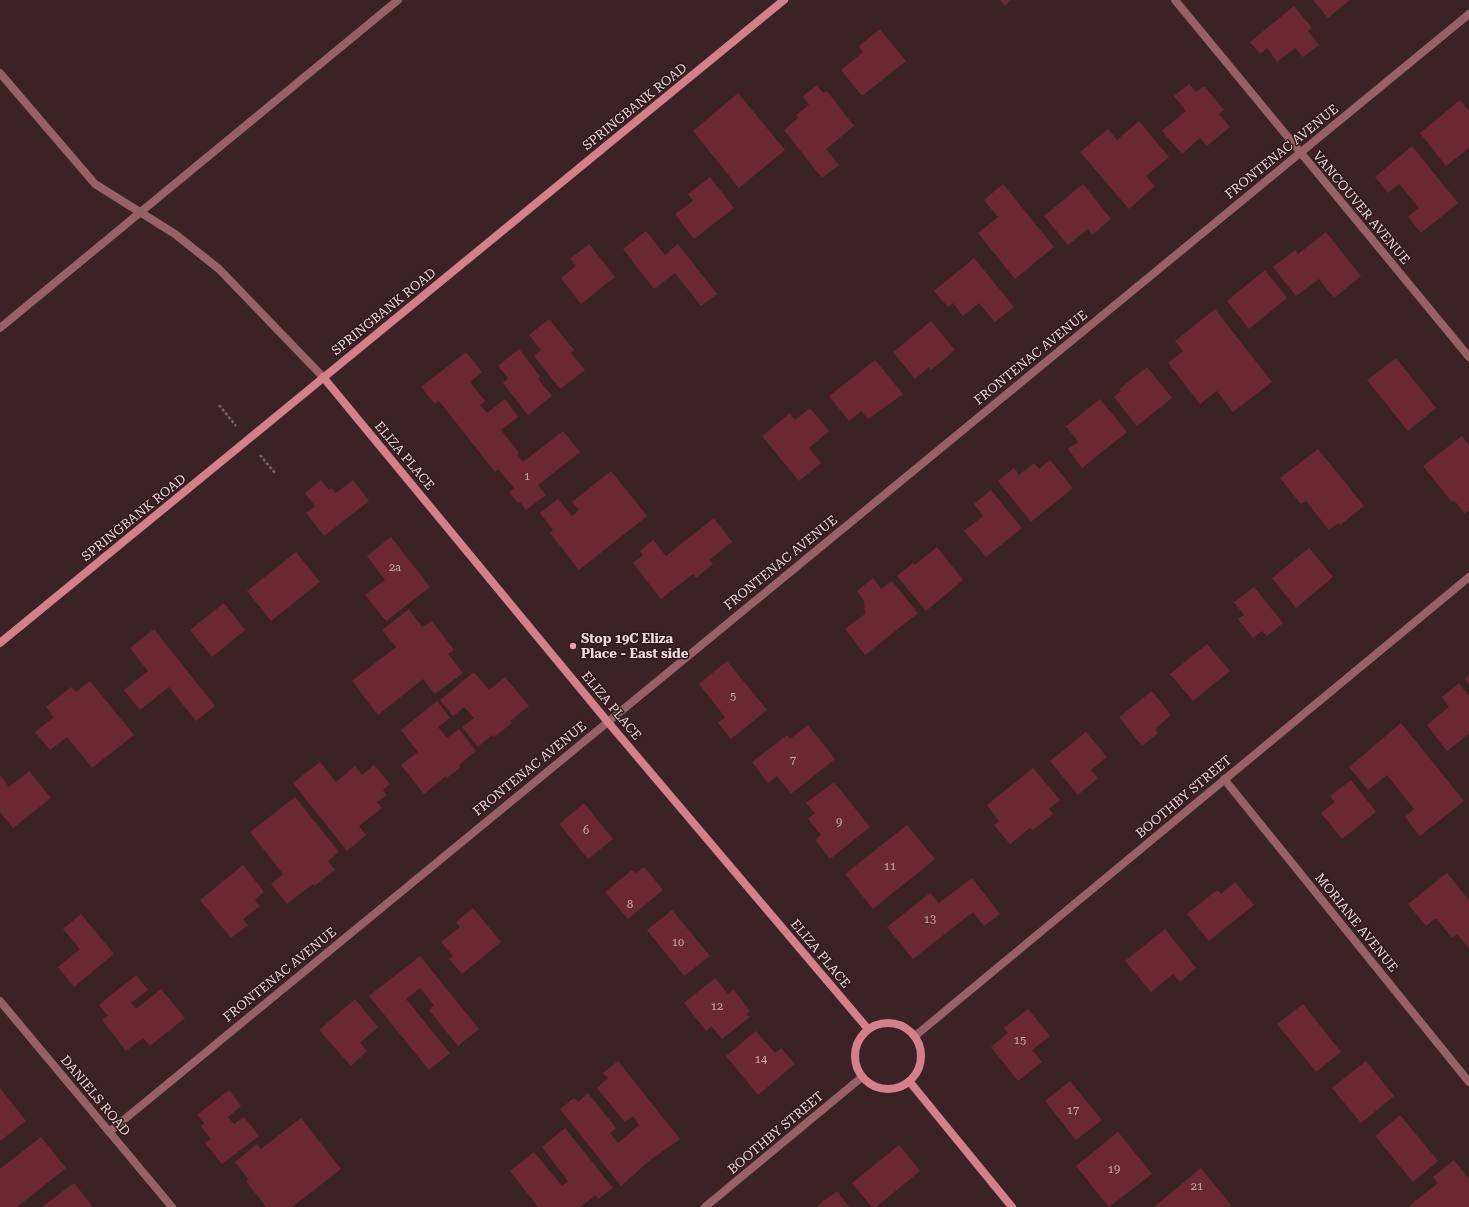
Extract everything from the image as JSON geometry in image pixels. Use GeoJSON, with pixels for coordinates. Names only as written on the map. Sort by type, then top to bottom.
{"type":"FeatureCollection","features":[{"type":"Feature","properties":{"kind":"street"},"geometry":{"type":"LineString","coordinates":[[0,328],[398,0]]}},
{"type":"Feature","properties":{"kind":"street","name":"SPRINGBANK ROAD"},"geometry":{"type":"LineString","coordinates":[[0,643],[784,0]]}},
{"type":"Feature","properties":{"kind":"street","name":"VANCOUVER AVENUE"},"geometry":{"type":"LineString","coordinates":[[1175,0],[1469,357]]}},
{"type":"Feature","properties":{"kind":"street","name":"FRONTENAC AVENUE"},"geometry":{"type":"LineString","coordinates":[[109,1132],[607,721],[1469,14]]}},
{"type":"Feature","properties":{"kind":"street"},"geometry":{"type":"LineString","coordinates":[[0,73],[95,184],[175,234],[219,269],[323,377]]}},
{"type":"Feature","properties":{"kind":"street","name":"ELIZA PLACE"},"geometry":{"type":"LineString","coordinates":[[323,377],[607,721],[868,1029]]}},
{"type":"Feature","properties":{"kind":"street","name":"BOOTHBY STREET"},"geometry":{"type":"LineString","coordinates":[[915,1036],[1469,577]]}},
{"type":"Feature","properties":{"kind":"street","name":"MORIANE AVENUE"},"geometry":{"type":"LineString","coordinates":[[1224,779],[1469,1082]]}},
{"type":"Feature","properties":{"kind":"street","name":"DANIELS ROAD"},"geometry":{"type":"LineString","coordinates":[[0,1001],[172,1207]]}},
{"type":"Feature","properties":{"kind":"street"},"geometry":{"type":"LineString","coordinates":[[892,1023],[907,1028],[915,1036],[919,1044],[921,1054],[916,1073],[910,1081],[890,1089],[880,1088],[870,1084],[862,1077],[857,1068],[855,1057],[856,1047],[860,1037],[868,1029],[877,1024],[892,1023]]}},
{"type":"Feature","properties":{"kind":"street","name":"BOOTHBY STREET"},"geometry":{"type":"LineString","coordinates":[[705,1207],[862,1077]]}},
{"type":"Feature","properties":{"kind":"street"},"geometry":{"type":"LineString","coordinates":[[910,1081],[1012,1207]]}},
{"type":"Feature","properties":{"kind":"building"},"geometry":{"type":"Polygon","coordinates":[[[1000,0],[1011,0],[1005,6],[1000,0]]]}},
{"type":"Feature","properties":{"kind":"building"},"geometry":{"type":"Polygon","coordinates":[[[1313,0],[1350,0],[1328,18],[1313,0]]]}},
{"type":"Feature","properties":{"kind":"building"},"geometry":{"type":"Polygon","coordinates":[[[1294,6],[1312,28],[1308,31],[1319,45],[1303,57],[1295,48],[1277,62],[1267,48],[1260,54],[1250,42],[1294,6]]]}},
{"type":"Feature","properties":{"kind":"building"},"geometry":{"type":"Polygon","coordinates":[[[880,29],[906,61],[862,96],[841,70],[863,52],[859,46],[880,29]]]}},
{"type":"Feature","properties":{"kind":"building"},"geometry":{"type":"Polygon","coordinates":[[[1189,84],[1196,92],[1204,86],[1224,110],[1219,114],[1230,127],[1207,146],[1200,138],[1182,154],[1162,131],[1186,111],[1174,96],[1189,84]]]}},
{"type":"Feature","properties":{"kind":"building"},"geometry":{"type":"Polygon","coordinates":[[[817,85],[823,93],[827,91],[854,126],[826,149],[839,165],[822,178],[784,130],[798,118],[796,115],[809,105],[803,96],[817,85]]]}},
{"type":"Feature","properties":{"kind":"building"},"geometry":{"type":"Polygon","coordinates":[[[738,93],[785,150],[739,188],[693,131],[738,93]]]}},
{"type":"Feature","properties":{"kind":"building"},"geometry":{"type":"Polygon","coordinates":[[[1460,100],[1469,111],[1469,148],[1446,166],[1420,133],[1460,100]]]}},
{"type":"Feature","properties":{"kind":"building"},"geometry":{"type":"Polygon","coordinates":[[[1139,121],[1169,157],[1146,176],[1155,186],[1129,209],[1080,152],[1108,129],[1117,140],[1139,121]]]}},
{"type":"Feature","properties":{"kind":"building"},"geometry":{"type":"Polygon","coordinates":[[[1412,146],[1458,203],[1421,233],[1408,217],[1419,208],[1399,184],[1388,193],[1375,177],[1412,146]]]}},
{"type":"Feature","properties":{"kind":"building"},"geometry":{"type":"Polygon","coordinates":[[[710,177],[734,208],[694,239],[675,214],[693,201],[688,194],[710,177]]]}},
{"type":"Feature","properties":{"kind":"building"},"geometry":{"type":"Polygon","coordinates":[[[1003,184],[1054,247],[1015,279],[978,233],[998,217],[984,200],[1003,184]]]}},
{"type":"Feature","properties":{"kind":"building"},"geometry":{"type":"Polygon","coordinates":[[[1083,184],[1111,219],[1092,235],[1088,229],[1068,245],[1044,216],[1083,184]]]}},
{"type":"Feature","properties":{"kind":"building"},"geometry":{"type":"Polygon","coordinates":[[[646,231],[665,255],[678,244],[717,294],[701,306],[675,273],[654,289],[623,249],[646,231]]]}},
{"type":"Feature","properties":{"kind":"building"},"geometry":{"type":"Polygon","coordinates":[[[1326,232],[1361,276],[1334,298],[1319,279],[1296,296],[1273,267],[1295,250],[1298,254],[1326,232]]]}},
{"type":"Feature","properties":{"kind":"building"},"geometry":{"type":"Polygon","coordinates":[[[589,244],[615,277],[581,304],[561,278],[576,266],[570,259],[589,244]]]}},
{"type":"Feature","properties":{"kind":"building"},"geometry":{"type":"Polygon","coordinates":[[[974,258],[1014,307],[995,322],[979,303],[963,316],[953,303],[948,307],[934,291],[974,258]]]}},
{"type":"Feature","properties":{"kind":"building"},"geometry":{"type":"Polygon","coordinates":[[[1265,270],[1287,298],[1249,329],[1227,301],[1265,270]]]}},
{"type":"Feature","properties":{"kind":"building"},"geometry":{"type":"Polygon","coordinates":[[[1215,309],[1272,382],[1233,412],[1217,391],[1200,404],[1168,363],[1183,351],[1175,341],[1215,309]]]}},
{"type":"Feature","properties":{"kind":"building"},"geometry":{"type":"Polygon","coordinates":[[[549,319],[574,350],[571,353],[585,370],[560,389],[534,356],[541,350],[529,335],[549,319]]]}},
{"type":"Feature","properties":{"kind":"building"},"geometry":{"type":"Polygon","coordinates":[[[931,321],[955,350],[931,370],[929,367],[915,379],[893,352],[931,321]]]}},
{"type":"Feature","properties":{"kind":"building"},"geometry":{"type":"Polygon","coordinates":[[[519,349],[540,376],[538,379],[552,396],[528,415],[503,383],[508,378],[498,366],[519,349]]]}},
{"type":"Feature","properties":{"kind":"building"},"geometry":{"type":"Polygon","coordinates":[[[466,352],[482,372],[470,382],[485,401],[480,405],[487,413],[505,399],[518,417],[501,430],[519,453],[517,454],[523,462],[563,431],[580,452],[538,485],[546,495],[526,510],[509,492],[514,488],[498,469],[495,472],[439,401],[435,404],[421,387],[466,352]]]}},
{"type":"Feature","properties":{"kind":"building"},"geometry":{"type":"Polygon","coordinates":[[[1396,358],[1436,408],[1408,431],[1367,380],[1396,358]]]}},
{"type":"Feature","properties":{"kind":"building"},"geometry":{"type":"Polygon","coordinates":[[[875,360],[903,394],[868,419],[861,411],[849,421],[829,396],[875,360]]]}},
{"type":"Feature","properties":{"kind":"building"},"geometry":{"type":"Polygon","coordinates":[[[1147,367],[1172,398],[1137,426],[1114,397],[1121,391],[1119,389],[1147,367]]]}},
{"type":"Feature","properties":{"kind":"building"},"geometry":{"type":"Polygon","coordinates":[[[1100,399],[1127,432],[1082,468],[1068,449],[1078,442],[1066,426],[1100,399]]]}},
{"type":"Feature","properties":{"kind":"building"},"geometry":{"type":"Polygon","coordinates":[[[810,408],[829,431],[809,448],[821,463],[799,481],[762,436],[790,413],[795,420],[810,408]]]}},
{"type":"Feature","properties":{"kind":"building"},"geometry":{"type":"Polygon","coordinates":[[[1462,436],[1469,445],[1469,510],[1465,514],[1454,500],[1452,502],[1423,466],[1462,436]]]}},
{"type":"Feature","properties":{"kind":"building"},"geometry":{"type":"Polygon","coordinates":[[[1318,449],[1364,506],[1340,525],[1338,523],[1329,530],[1306,501],[1301,504],[1280,478],[1318,449]]]}},
{"type":"Feature","properties":{"kind":"building"},"geometry":{"type":"Polygon","coordinates":[[[1050,460],[1073,488],[1031,522],[998,481],[1014,468],[1019,475],[1034,463],[1039,469],[1050,460]]]}},
{"type":"Feature","properties":{"kind":"building"},"geometry":{"type":"Polygon","coordinates":[[[611,471],[647,516],[579,570],[550,533],[553,530],[540,513],[558,499],[572,516],[579,510],[572,502],[611,471]]]}},
{"type":"Feature","properties":{"kind":"building"},"geometry":{"type":"Polygon","coordinates":[[[321,480],[329,490],[332,488],[336,493],[353,480],[369,501],[324,536],[306,513],[315,506],[305,493],[321,480]]]}},
{"type":"Feature","properties":{"kind":"building"},"geometry":{"type":"Polygon","coordinates":[[[991,490],[1022,528],[986,557],[964,531],[983,516],[974,504],[991,490]]]}},
{"type":"Feature","properties":{"kind":"building"},"geometry":{"type":"Polygon","coordinates":[[[714,518],[732,542],[709,560],[713,564],[696,578],[693,574],[661,599],[633,563],[643,555],[640,551],[653,540],[666,556],[714,518]]]}},
{"type":"Feature","properties":{"kind":"building"},"geometry":{"type":"Polygon","coordinates":[[[391,537],[430,587],[386,621],[365,595],[385,580],[367,556],[391,537]]]}},
{"type":"Feature","properties":{"kind":"building"},"geometry":{"type":"Polygon","coordinates":[[[937,547],[963,580],[926,611],[897,576],[913,563],[915,565],[937,547]]]}},
{"type":"Feature","properties":{"kind":"building"},"geometry":{"type":"Polygon","coordinates":[[[1309,548],[1333,577],[1296,608],[1272,578],[1309,548]]]}},
{"type":"Feature","properties":{"kind":"building"},"geometry":{"type":"Polygon","coordinates":[[[296,552],[320,582],[271,621],[247,591],[296,552]]]}},
{"type":"Feature","properties":{"kind":"building"},"geometry":{"type":"Polygon","coordinates":[[[873,578],[881,589],[892,581],[918,613],[865,655],[845,629],[865,614],[864,601],[857,591],[873,578]]]}},
{"type":"Feature","properties":{"kind":"building"},"geometry":{"type":"Polygon","coordinates":[[[1254,587],[1283,623],[1267,636],[1262,631],[1253,638],[1238,619],[1244,615],[1234,602],[1254,587]]]}},
{"type":"Feature","properties":{"kind":"building"},"geometry":{"type":"Polygon","coordinates":[[[224,603],[245,630],[212,657],[190,630],[224,603]]]}},
{"type":"Feature","properties":{"kind":"building"},"geometry":{"type":"Polygon","coordinates":[[[409,609],[422,627],[432,621],[454,650],[448,654],[463,673],[435,694],[423,679],[378,715],[352,681],[396,647],[382,630],[409,609]]]}},
{"type":"Feature","properties":{"kind":"building"},"geometry":{"type":"Polygon","coordinates":[[[154,629],[215,706],[196,721],[169,687],[140,710],[124,690],[148,671],[130,648],[154,629]]]}},
{"type":"Feature","properties":{"kind":"building"},"geometry":{"type":"Polygon","coordinates":[[[1207,644],[1230,671],[1193,701],[1170,674],[1207,644]]]}},
{"type":"Feature","properties":{"kind":"building"},"geometry":{"type":"Polygon","coordinates":[[[727,661],[767,710],[731,739],[718,723],[725,717],[699,684],[727,661]]]}},
{"type":"Feature","properties":{"kind":"building"},"geometry":{"type":"Polygon","coordinates":[[[474,672],[489,690],[505,677],[529,706],[510,721],[512,723],[494,737],[492,735],[478,747],[462,727],[474,718],[464,707],[453,716],[440,700],[474,672]]]}},
{"type":"Feature","properties":{"kind":"building"},"geometry":{"type":"Polygon","coordinates":[[[1469,675],[1469,684],[1465,679],[1469,675]]]}},
{"type":"Feature","properties":{"kind":"building"},"geometry":{"type":"Polygon","coordinates":[[[90,681],[134,735],[92,768],[67,737],[50,750],[35,732],[54,717],[46,707],[71,687],[76,692],[90,681]]]}},
{"type":"Feature","properties":{"kind":"building"},"geometry":{"type":"Polygon","coordinates":[[[1459,683],[1469,696],[1469,734],[1447,751],[1427,725],[1449,707],[1442,697],[1459,683]]]}},
{"type":"Feature","properties":{"kind":"building"},"geometry":{"type":"Polygon","coordinates":[[[1152,691],[1171,715],[1155,729],[1158,733],[1142,746],[1119,717],[1152,691]]]}},
{"type":"Feature","properties":{"kind":"building"},"geometry":{"type":"Polygon","coordinates":[[[437,701],[450,718],[438,727],[447,738],[459,729],[476,751],[459,765],[461,767],[447,778],[446,776],[424,794],[401,765],[418,752],[401,730],[437,701]]]}},
{"type":"Feature","properties":{"kind":"building"},"geometry":{"type":"Polygon","coordinates":[[[1401,723],[1464,801],[1420,836],[1405,817],[1414,809],[1387,775],[1368,790],[1349,767],[1401,723]]]}},
{"type":"Feature","properties":{"kind":"building"},"geometry":{"type":"Polygon","coordinates":[[[808,725],[835,759],[791,794],[777,776],[768,783],[752,762],[787,735],[790,739],[808,725]]]}},
{"type":"Feature","properties":{"kind":"building"},"geometry":{"type":"Polygon","coordinates":[[[1086,732],[1107,757],[1091,770],[1098,778],[1078,795],[1050,761],[1086,732]]]}},
{"type":"Feature","properties":{"kind":"building"},"geometry":{"type":"Polygon","coordinates":[[[320,762],[336,782],[355,766],[362,775],[374,765],[390,784],[383,790],[387,795],[377,802],[382,808],[359,826],[366,835],[347,851],[293,783],[320,762]]]}},
{"type":"Feature","properties":{"kind":"building"},"geometry":{"type":"Polygon","coordinates":[[[1033,768],[1060,800],[1049,809],[1053,814],[1033,830],[1030,828],[1010,844],[994,825],[999,821],[987,805],[1033,768]]]}},
{"type":"Feature","properties":{"kind":"building"},"geometry":{"type":"Polygon","coordinates":[[[29,771],[51,798],[13,828],[0,812],[0,775],[9,787],[29,771]]]}},
{"type":"Feature","properties":{"kind":"building"},"geometry":{"type":"Polygon","coordinates":[[[1351,780],[1376,812],[1342,839],[1321,813],[1335,802],[1330,796],[1351,780]]]}},
{"type":"Feature","properties":{"kind":"building"},"geometry":{"type":"Polygon","coordinates":[[[834,782],[870,827],[830,859],[815,840],[821,835],[808,819],[815,813],[806,803],[834,782]]]}},
{"type":"Feature","properties":{"kind":"building"},"geometry":{"type":"Polygon","coordinates":[[[295,797],[339,852],[328,861],[335,870],[314,886],[313,884],[287,904],[271,884],[283,874],[250,832],[295,797]]]}},
{"type":"Feature","properties":{"kind":"building"},"geometry":{"type":"Polygon","coordinates":[[[584,803],[613,839],[588,859],[559,824],[584,803]]]}},
{"type":"Feature","properties":{"kind":"building"},"geometry":{"type":"Polygon","coordinates":[[[907,825],[935,859],[873,909],[845,874],[907,825]]]}},
{"type":"Feature","properties":{"kind":"building"},"geometry":{"type":"Polygon","coordinates":[[[243,865],[264,892],[255,900],[260,906],[243,919],[248,925],[231,938],[200,900],[243,865]]]}},
{"type":"Feature","properties":{"kind":"building"},"geometry":{"type":"Polygon","coordinates":[[[644,867],[663,890],[628,919],[605,892],[632,870],[636,873],[644,867]]]}},
{"type":"Feature","properties":{"kind":"building"},"geometry":{"type":"Polygon","coordinates":[[[1447,873],[1469,900],[1469,948],[1457,934],[1452,938],[1436,918],[1426,926],[1408,904],[1447,873]]]}},
{"type":"Feature","properties":{"kind":"building"},"geometry":{"type":"Polygon","coordinates":[[[972,878],[1000,914],[984,926],[973,912],[913,959],[887,927],[930,893],[939,903],[972,878]]]}},
{"type":"Feature","properties":{"kind":"building"},"geometry":{"type":"Polygon","coordinates":[[[1235,882],[1254,905],[1209,941],[1187,914],[1217,890],[1221,894],[1235,882]]]}},
{"type":"Feature","properties":{"kind":"building"},"geometry":{"type":"Polygon","coordinates":[[[473,908],[501,942],[462,974],[449,959],[453,956],[441,942],[460,927],[456,922],[473,908]]]}},
{"type":"Feature","properties":{"kind":"building"},"geometry":{"type":"Polygon","coordinates":[[[672,910],[710,956],[684,976],[647,930],[672,910]]]}},
{"type":"Feature","properties":{"kind":"building"},"geometry":{"type":"Polygon","coordinates":[[[81,914],[114,954],[74,987],[58,967],[80,949],[63,929],[81,914]]]}},
{"type":"Feature","properties":{"kind":"building"},"geometry":{"type":"Polygon","coordinates":[[[1165,929],[1196,968],[1180,982],[1173,974],[1151,992],[1125,961],[1165,929]]]}},
{"type":"Feature","properties":{"kind":"building"},"geometry":{"type":"Polygon","coordinates":[[[420,956],[479,1029],[458,1046],[429,1010],[434,1005],[420,988],[406,999],[450,1053],[429,1070],[369,996],[420,956]]]}},
{"type":"Feature","properties":{"kind":"building"},"geometry":{"type":"Polygon","coordinates":[[[136,975],[148,990],[131,1003],[136,1009],[161,989],[185,1018],[150,1046],[143,1038],[126,1051],[102,1020],[108,1016],[99,1005],[136,975]]]}},
{"type":"Feature","properties":{"kind":"building"},"geometry":{"type":"Polygon","coordinates":[[[715,978],[728,994],[733,989],[750,1011],[746,1014],[750,1017],[722,1039],[711,1026],[706,1031],[684,1003],[715,978]]]}},
{"type":"Feature","properties":{"kind":"building"},"geometry":{"type":"Polygon","coordinates":[[[355,999],[378,1027],[360,1043],[367,1051],[351,1066],[319,1030],[355,999]]]}},
{"type":"Feature","properties":{"kind":"building"},"geometry":{"type":"Polygon","coordinates":[[[1303,1004],[1341,1052],[1316,1072],[1277,1024],[1303,1004]]]}},
{"type":"Feature","properties":{"kind":"building"},"geometry":{"type":"Polygon","coordinates":[[[1028,1009],[1050,1036],[1032,1050],[1042,1062],[1018,1081],[991,1047],[1008,1033],[1004,1028],[1028,1009]]]}},
{"type":"Feature","properties":{"kind":"building"},"geometry":{"type":"Polygon","coordinates":[[[756,1031],[775,1053],[781,1048],[795,1064],[758,1095],[726,1056],[756,1031]]]}},
{"type":"Feature","properties":{"kind":"building"},"geometry":{"type":"Polygon","coordinates":[[[618,1061],[680,1139],[649,1161],[621,1186],[560,1109],[574,1098],[578,1102],[588,1093],[616,1128],[610,1133],[618,1143],[639,1125],[633,1116],[625,1122],[597,1088],[608,1078],[603,1073],[618,1061]]]}},
{"type":"Feature","properties":{"kind":"building"},"geometry":{"type":"Polygon","coordinates":[[[1366,1061],[1394,1096],[1361,1123],[1332,1088],[1366,1061]]]}},
{"type":"Feature","properties":{"kind":"building"},"geometry":{"type":"Polygon","coordinates":[[[1070,1081],[1102,1120],[1076,1140],[1045,1101],[1070,1081]]]}},
{"type":"Feature","properties":{"kind":"building"},"geometry":{"type":"Polygon","coordinates":[[[0,1088],[26,1121],[0,1141],[0,1088]]]}},
{"type":"Feature","properties":{"kind":"building"},"geometry":{"type":"Polygon","coordinates":[[[229,1090],[241,1106],[228,1117],[234,1124],[244,1117],[259,1136],[222,1164],[205,1143],[211,1139],[201,1126],[204,1123],[197,1115],[229,1090]]]}},
{"type":"Feature","properties":{"kind":"building"},"geometry":{"type":"Polygon","coordinates":[[[1400,1115],[1438,1161],[1413,1182],[1375,1136],[1400,1115]]]}},
{"type":"Feature","properties":{"kind":"building"},"geometry":{"type":"Polygon","coordinates":[[[301,1118],[341,1169],[292,1207],[266,1207],[246,1181],[249,1180],[235,1162],[257,1144],[261,1149],[301,1118]]]}},
{"type":"Feature","properties":{"kind":"building"},"geometry":{"type":"Polygon","coordinates":[[[565,1128],[613,1188],[598,1199],[596,1195],[580,1207],[538,1207],[510,1171],[534,1152],[562,1186],[568,1181],[542,1147],[565,1128]]]}},
{"type":"Feature","properties":{"kind":"building"},"geometry":{"type":"Polygon","coordinates":[[[1118,1132],[1152,1174],[1109,1207],[1076,1166],[1118,1132]]]}},
{"type":"Feature","properties":{"kind":"building"},"geometry":{"type":"Polygon","coordinates":[[[41,1137],[66,1168],[17,1207],[0,1207],[0,1169],[41,1137]]]}},
{"type":"Feature","properties":{"kind":"building"},"geometry":{"type":"Polygon","coordinates":[[[899,1145],[920,1171],[876,1207],[872,1207],[852,1183],[899,1145]]]}},
{"type":"Feature","properties":{"kind":"building"},"geometry":{"type":"Polygon","coordinates":[[[1454,1160],[1469,1179],[1469,1207],[1408,1207],[1438,1183],[1433,1177],[1454,1160]]]}},
{"type":"Feature","properties":{"kind":"building"},"geometry":{"type":"Polygon","coordinates":[[[1201,1168],[1231,1205],[1229,1207],[1154,1207],[1201,1168]]]}},
{"type":"Feature","properties":{"kind":"building"},"geometry":{"type":"Polygon","coordinates":[[[74,1183],[93,1207],[42,1207],[74,1183]]]}},
{"type":"Feature","properties":{"kind":"building"},"geometry":{"type":"Polygon","coordinates":[[[837,1191],[849,1207],[816,1207],[837,1191]]]}},
{"type":"Feature","properties":{"kind":"place","name":"Stop 19C Eliza Place - East side"},"geometry":{"type":"Point","coordinates":[573,646]}}]}
